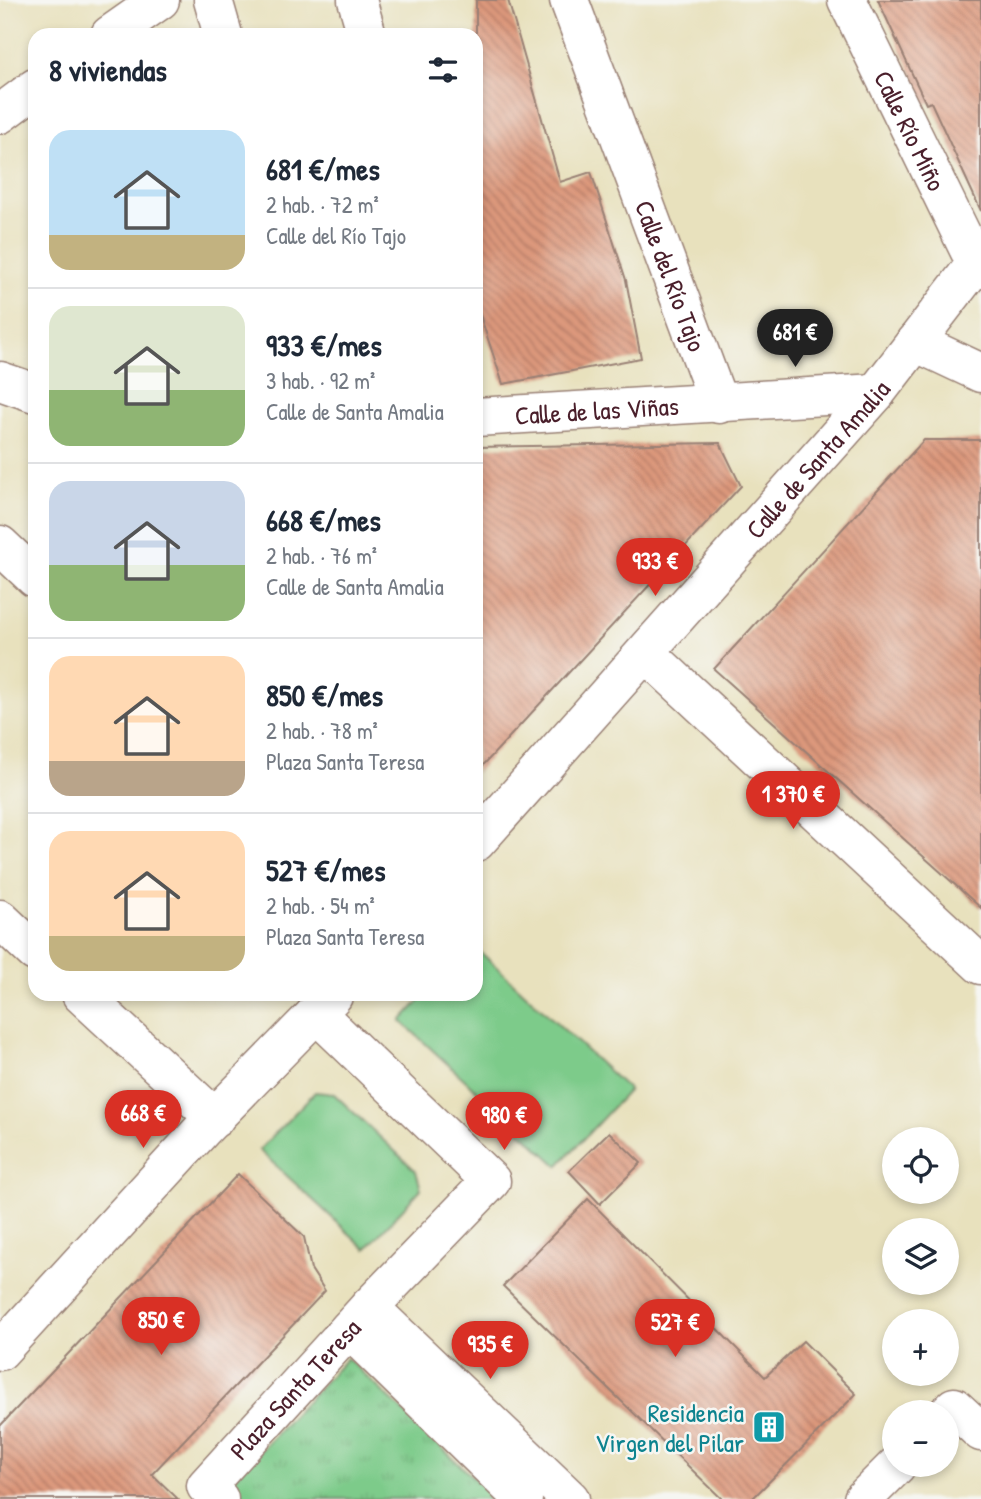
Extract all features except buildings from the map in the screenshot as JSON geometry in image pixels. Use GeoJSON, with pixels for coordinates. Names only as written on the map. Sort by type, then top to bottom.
{"type":"FeatureCollection","features":[{"type":"Feature","properties":{"kind":"street"},"geometry":{"type":"LineString","coordinates":[[120,28],[160,0]]}},
{"type":"Feature","properties":{"kind":"street"},"geometry":{"type":"LineString","coordinates":[[213,0],[221,28]]}},
{"type":"Feature","properties":{"kind":"street"},"geometry":{"type":"LineString","coordinates":[[357,0],[365,28]]}},
{"type":"Feature","properties":{"kind":"street","name":"Calle del Río Tajo"},"geometry":{"type":"LineString","coordinates":[[569,0],[719,404]]}},
{"type":"Feature","properties":{"kind":"street","name":"Calle Río Miño"},"geometry":{"type":"LineString","coordinates":[[847,0],[979,263]]}},
{"type":"Feature","properties":{"kind":"street"},"geometry":{"type":"LineString","coordinates":[[0,114],[28,93]]}},
{"type":"Feature","properties":{"kind":"street","name":"Calle de Santa Amalia"},"geometry":{"type":"LineString","coordinates":[[483,834],[876,393],[979,263]]}},
{"type":"Feature","properties":{"kind":"street"},"geometry":{"type":"LineString","coordinates":[[915,342],[981,373]]}},
{"type":"Feature","properties":{"kind":"street"},"geometry":{"type":"LineString","coordinates":[[0,381],[28,391]]}},
{"type":"Feature","properties":{"kind":"street"},"geometry":{"type":"LineString","coordinates":[[719,404],[876,393]]}},
{"type":"Feature","properties":{"kind":"street","name":"Calle de las Viñas"},"geometry":{"type":"LineString","coordinates":[[483,414],[719,404]]}},
{"type":"Feature","properties":{"kind":"street"},"geometry":{"type":"LineString","coordinates":[[0,545],[28,571]]}},
{"type":"Feature","properties":{"kind":"street"},"geometry":{"type":"LineString","coordinates":[[646,653],[981,965]]}},
{"type":"Feature","properties":{"kind":"street"},"geometry":{"type":"LineString","coordinates":[[0,919],[28,945]]}},
{"type":"Feature","properties":{"kind":"street"},"geometry":{"type":"LineString","coordinates":[[89,1001],[215,1118]]}},
{"type":"Feature","properties":{"kind":"street"},"geometry":{"type":"LineString","coordinates":[[0,1351],[215,1118],[325,1004]]}},
{"type":"Feature","properties":{"kind":"street","name":"Plaza Santa Teresa"},"geometry":{"type":"LineString","coordinates":[[219,1499],[206,1486],[359,1318],[491,1181],[325,1004]]}},
{"type":"Feature","properties":{"kind":"street"},"geometry":{"type":"LineString","coordinates":[[359,1318],[523,1499]]}},
{"type":"Feature","properties":{"kind":"street","name":"Plaza Santa Teresa"},"geometry":{"type":"LineString","coordinates":[[359,1318],[570,1499]]}},
{"type":"Feature","properties":{"kind":"street"},"geometry":{"type":"LineString","coordinates":[[959,1416],[981,1432]]}},
{"type":"Feature","properties":{"kind":"street"},"geometry":{"type":"LineString","coordinates":[[863,1499],[885,1477]]}},
{"type":"Feature","properties":{"kind":"green space"},"geometry":{"type":"Polygon","coordinates":[[[483,954],[629,1090],[558,1166],[401,1021],[420,1001],[483,1001],[483,954]]]}},
{"type":"Feature","properties":{"kind":"green space"},"geometry":{"type":"Polygon","coordinates":[[[315,1092],[334,1094],[416,1171],[421,1189],[366,1249],[259,1150],[315,1092]]]}},
{"type":"Feature","properties":{"kind":"green space"},"geometry":{"type":"Polygon","coordinates":[[[347,1358],[496,1499],[245,1499],[229,1484],[347,1358]]]}},
{"type":"Feature","properties":{"kind":"place","name":"Residencia Virgen del Pilar"},"geometry":{"type":"Point","coordinates":[769,1427]}}]}
